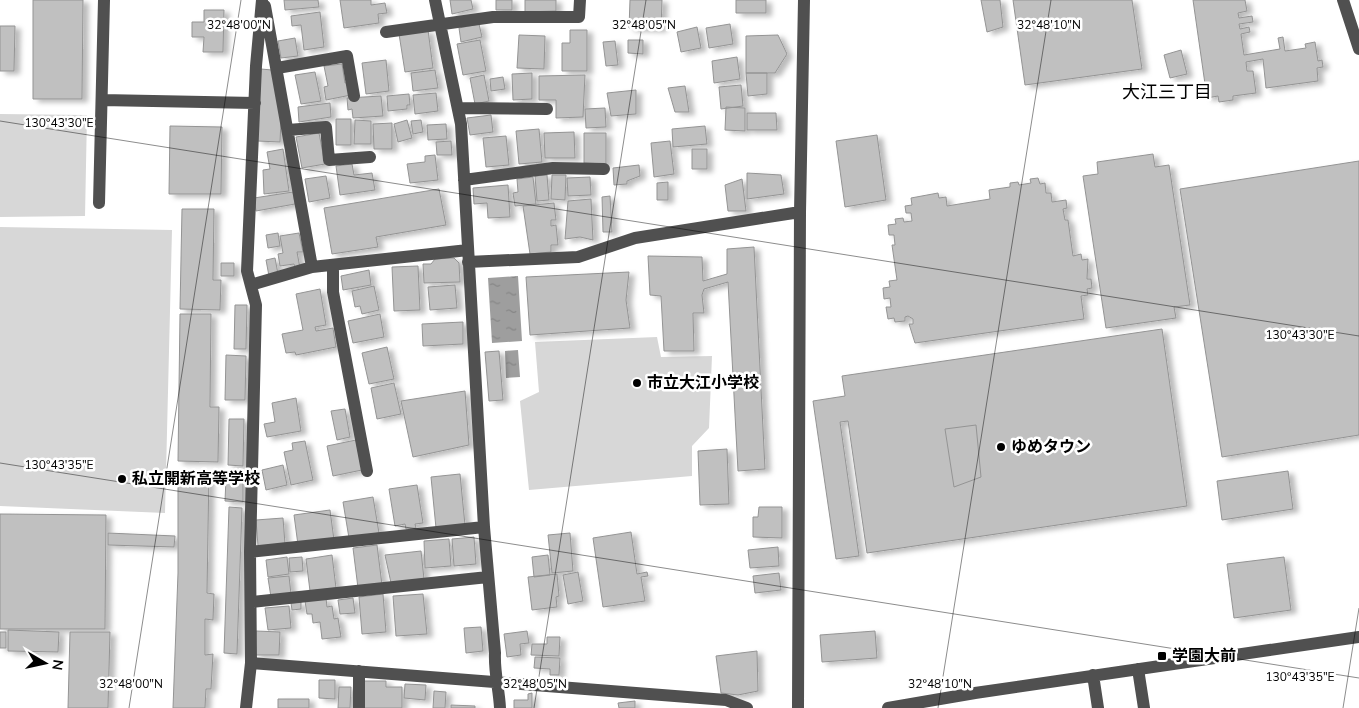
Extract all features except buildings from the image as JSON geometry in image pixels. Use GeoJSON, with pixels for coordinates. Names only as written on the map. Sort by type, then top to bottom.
{"type":"FeatureCollection","features":[{"type":"Feature","properties":{"kind":"street"},"geometry":{"type":"LineString","coordinates":[[99,203],[104,0]]}},
{"type":"Feature","properties":{"kind":"street"},"geometry":{"type":"LineString","coordinates":[[263,0],[312,267]]}},
{"type":"Feature","properties":{"kind":"street"},"geometry":{"type":"LineString","coordinates":[[246,708],[251,662],[250,552],[256,306],[247,271],[255,103],[263,0]]}},
{"type":"Feature","properties":{"kind":"street"},"geometry":{"type":"LineString","coordinates":[[435,0],[461,124],[484,526],[496,683],[499,691],[500,708]]}},
{"type":"Feature","properties":{"kind":"street"},"geometry":{"type":"LineString","coordinates":[[386,32],[493,17],[579,17],[580,0]]}},
{"type":"Feature","properties":{"kind":"street"},"geometry":{"type":"LineString","coordinates":[[798,708],[800,212],[804,0]]}},
{"type":"Feature","properties":{"kind":"street"},"geometry":{"type":"LineString","coordinates":[[1343,0],[1359,49]]}},
{"type":"Feature","properties":{"kind":"street"},"geometry":{"type":"LineString","coordinates":[[277,68],[347,56],[354,96]]}},
{"type":"Feature","properties":{"kind":"street"},"geometry":{"type":"LineString","coordinates":[[102,100],[255,103]]}},
{"type":"Feature","properties":{"kind":"street"},"geometry":{"type":"LineString","coordinates":[[458,108],[547,109]]}},
{"type":"Feature","properties":{"kind":"street"},"geometry":{"type":"LineString","coordinates":[[288,130],[326,127],[329,160],[370,157]]}},
{"type":"Feature","properties":{"kind":"street"},"geometry":{"type":"LineString","coordinates":[[464,180],[553,168],[604,169]]}},
{"type":"Feature","properties":{"kind":"street"},"geometry":{"type":"LineString","coordinates":[[250,285],[312,267],[333,265],[468,256],[578,257],[635,238],[800,212]]}},
{"type":"Feature","properties":{"kind":"street"},"geometry":{"type":"LineString","coordinates":[[333,265],[333,292],[367,471]]}},
{"type":"Feature","properties":{"kind":"street"},"geometry":{"type":"LineString","coordinates":[[250,552],[484,526]]}},
{"type":"Feature","properties":{"kind":"street"},"geometry":{"type":"LineString","coordinates":[[251,602],[488,578]]}},
{"type":"Feature","properties":{"kind":"street"},"geometry":{"type":"LineString","coordinates":[[888,708],[939,704],[1093,675],[1359,638]]}},
{"type":"Feature","properties":{"kind":"street"},"geometry":{"type":"LineString","coordinates":[[251,662],[726,700],[747,708]]}},
{"type":"Feature","properties":{"kind":"street"},"geometry":{"type":"LineString","coordinates":[[1138,669],[1144,708]]}},
{"type":"Feature","properties":{"kind":"street"},"geometry":{"type":"LineString","coordinates":[[359,671],[359,708]]}},
{"type":"Feature","properties":{"kind":"street"},"geometry":{"type":"LineString","coordinates":[[1093,675],[1098,708]]}},
{"type":"Feature","properties":{"kind":"shaded area"},"geometry":{"type":"Polygon","coordinates":[[[0,114],[87,115],[85,216],[0,217],[0,114]]]}},
{"type":"Feature","properties":{"kind":"shaded area"},"geometry":{"type":"Polygon","coordinates":[[[0,227],[172,230],[165,513],[0,506],[0,227]]]}},
{"type":"Feature","properties":{"kind":"shaded area"},"geometry":{"type":"Polygon","coordinates":[[[657,337],[661,357],[712,356],[709,428],[692,446],[692,476],[529,490],[520,401],[539,392],[535,342],[657,337]]]}},
{"type":"Feature","properties":{"kind":"water"},"geometry":{"type":"Polygon","coordinates":[[[518,276],[522,341],[492,343],[488,278],[518,276]]]}},
{"type":"Feature","properties":{"kind":"water"},"geometry":{"type":"Polygon","coordinates":[[[518,350],[520,377],[506,378],[505,351],[518,350]]]}},
{"type":"Feature","properties":{"kind":"place","name":"市立大江小学校"},"geometry":{"type":"Point","coordinates":[637,383]}},
{"type":"Feature","properties":{"kind":"place","name":"ゆめタウン"},"geometry":{"type":"Point","coordinates":[1001,447]}},
{"type":"Feature","properties":{"kind":"place","name":"私立開新高等学校"},"geometry":{"type":"Point","coordinates":[122,479]}},
{"type":"Feature","properties":{"kind":"place","name":"学園大前"},"geometry":{"type":"Point","coordinates":[1162,656]}},
{"type":"Feature","properties":{"kind":"district","name":"大江三丁目"},"geometry":{"type":"Point","coordinates":[1167,92]}}]}
